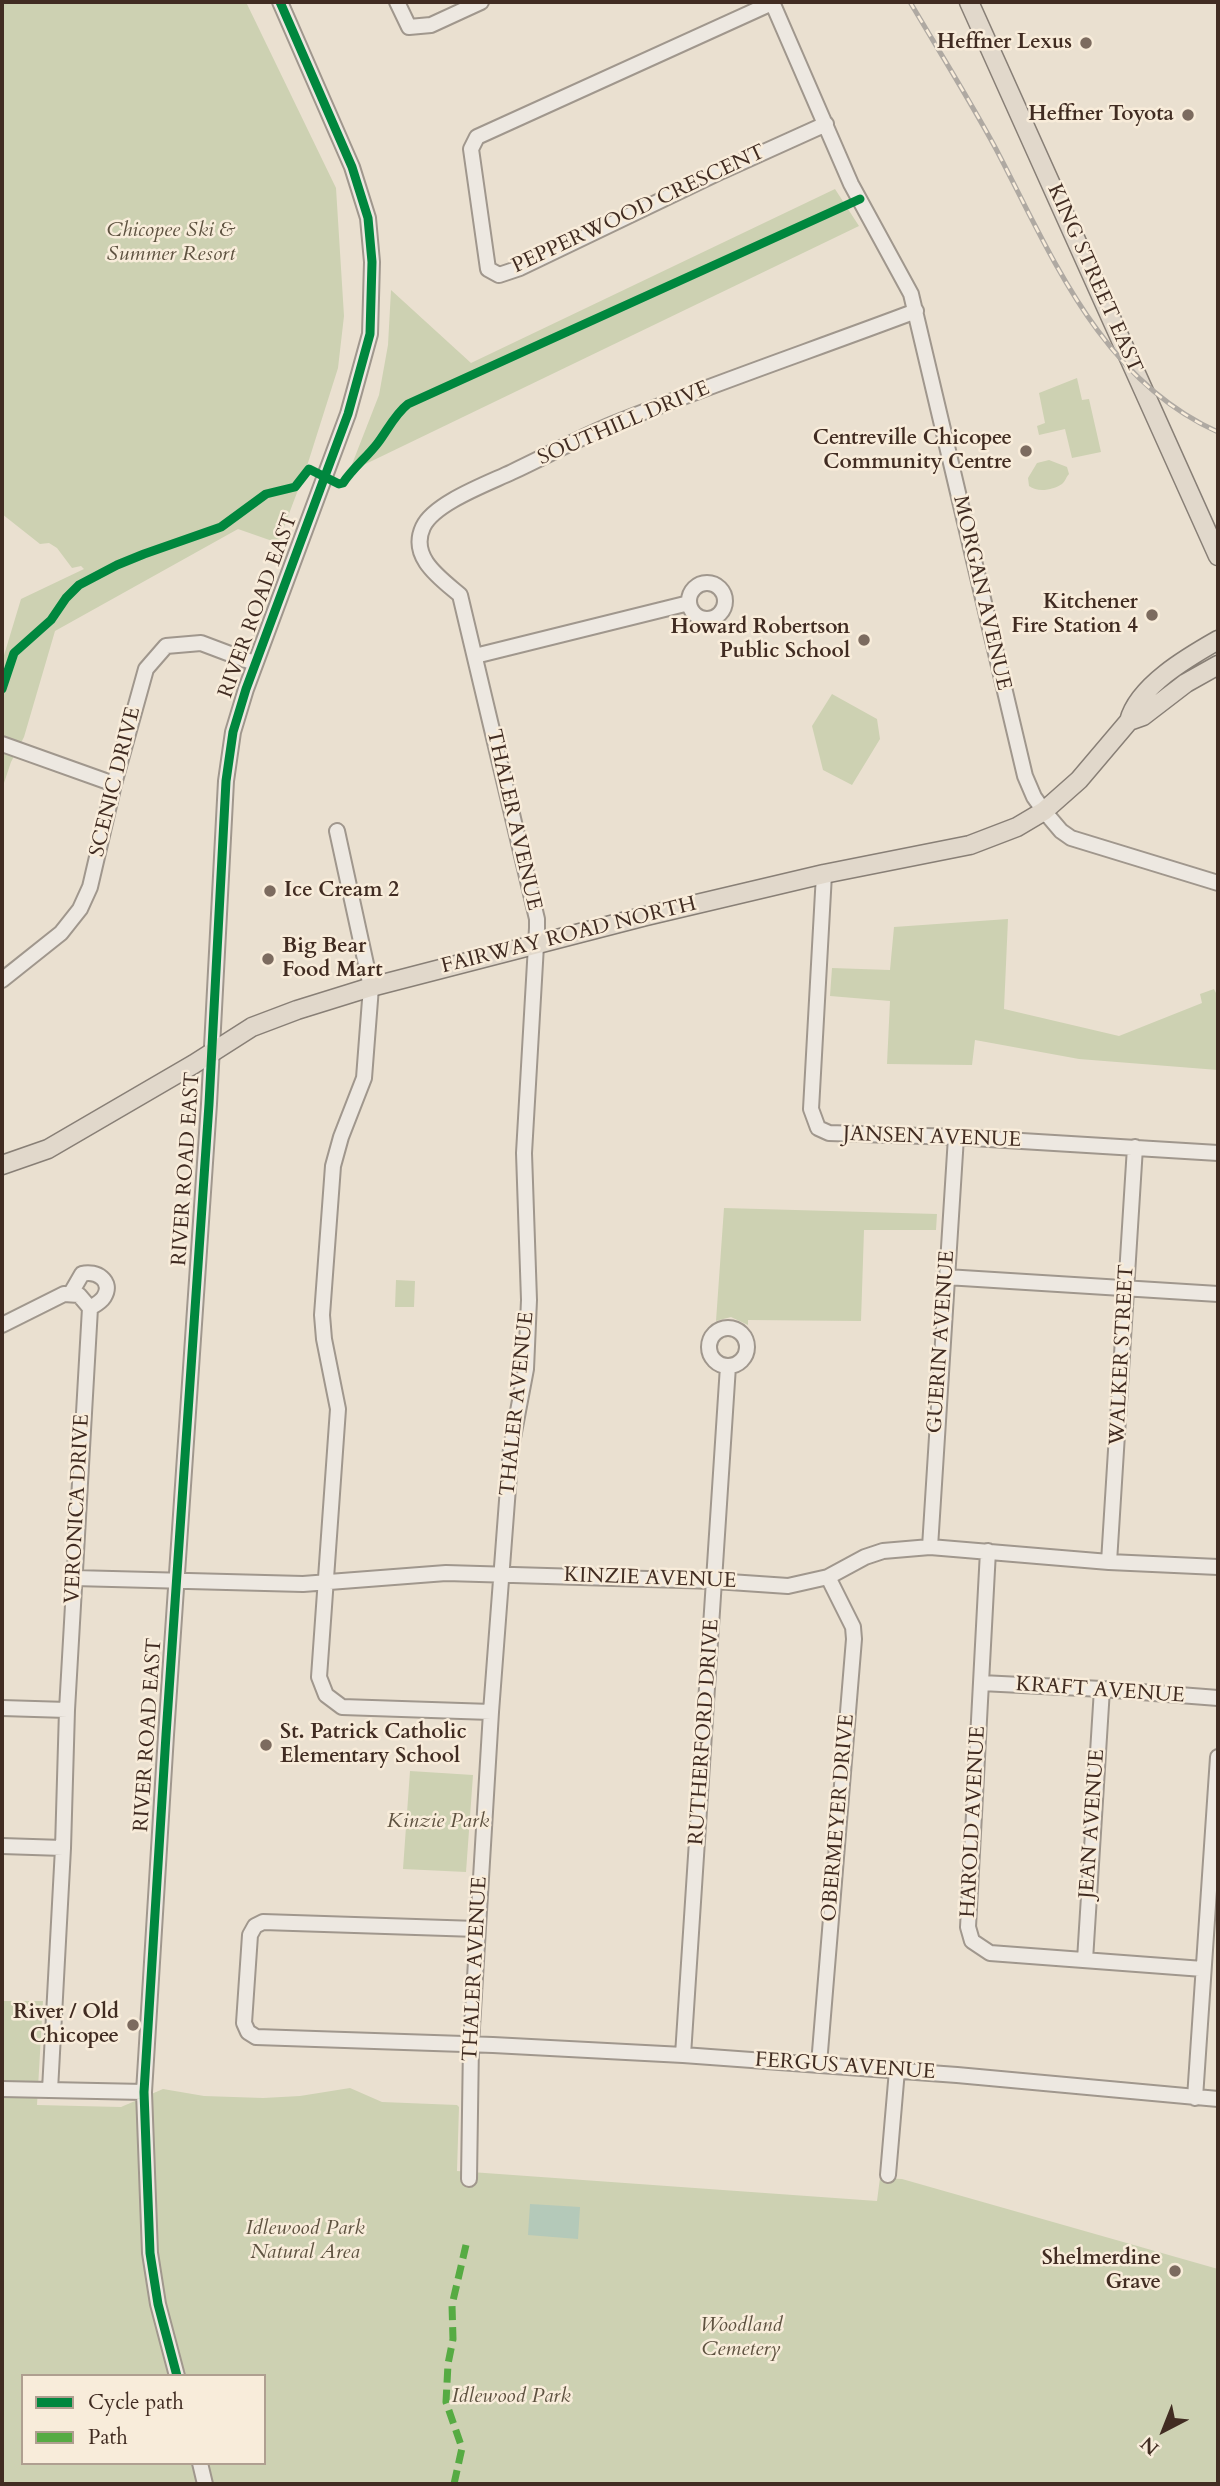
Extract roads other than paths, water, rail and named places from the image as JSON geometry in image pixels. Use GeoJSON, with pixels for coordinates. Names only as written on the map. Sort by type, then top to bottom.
{"type":"FeatureCollection","features":[{"type":"Feature","properties":{"kind":"main road","name":"KING STREET EAST"},"geometry":{"type":"LineString","coordinates":[[969,2],[1218,556]]}},
{"type":"Feature","properties":{"kind":"main road","name":"FAIRWAY ROAD NORTH"},"geometry":{"type":"LineString","coordinates":[[2,1165],[48,1149],[212,1054],[252,1027],[371,987],[646,916],[824,874],[970,845],[1017,827],[1044,811],[1079,780],[1129,721],[1133,707],[1153,686],[1182,662],[1218,640]]}},
{"type":"Feature","properties":{"kind":"main road","name":"FAIRWAY ROAD NORTH"},"geometry":{"type":"LineString","coordinates":[[1129,721],[1143,716],[1186,683],[1218,665]]}},
{"type":"Feature","properties":{"kind":"street","name":"RIVER ROAD EAST"},"geometry":{"type":"LineString","coordinates":[[176,2374],[158,2304],[150,2253],[145,2092],[212,1054],[226,781],[233,732],[254,663],[348,414],[370,334],[372,262],[368,218],[352,167],[280,2]]}},
{"type":"Feature","properties":{"kind":"street"},"geometry":{"type":"LineString","coordinates":[[397,2],[409,27],[431,25],[481,2]]}},
{"type":"Feature","properties":{"kind":"street","name":"MORGAN AVENUE"},"geometry":{"type":"LineString","coordinates":[[772,2],[851,184],[911,294],[1024,776],[1044,811],[1061,831],[1071,838],[1218,883]]}},
{"type":"Feature","properties":{"kind":"street","name":"PEPPERWOOD CRESCENT"},"geometry":{"type":"LineString","coordinates":[[772,2],[477,136],[471,149],[488,270],[499,275],[520,268],[826,124]]}},
{"type":"Feature","properties":{"kind":"street","name":"SOUTHILL DRIVE"},"geometry":{"type":"LineString","coordinates":[[460,595],[432,571],[421,551],[419,540],[423,528],[434,512],[611,425],[916,311]]}},
{"type":"Feature","properties":{"kind":"street","name":"THALER AVENUE"},"geometry":{"type":"LineString","coordinates":[[460,595],[537,919],[524,1153],[529,1300],[526,1369],[511,1448],[491,1712],[471,2044],[469,2179]]}},
{"type":"Feature","properties":{"kind":"street"},"geometry":{"type":"LineString","coordinates":[[475,656],[689,603]]}},
{"type":"Feature","properties":{"kind":"street","name":"SCENIC DRIVE"},"geometry":{"type":"LineString","coordinates":[[2,981],[61,933],[80,909],[90,887],[114,784],[146,669],[166,646],[201,643],[254,663]]}},
{"type":"Feature","properties":{"kind":"street"},"geometry":{"type":"LineString","coordinates":[[2,744],[114,784]]}},
{"type":"Feature","properties":{"kind":"street"},"geometry":{"type":"LineString","coordinates":[[337,831],[371,987],[364,1078],[333,1166],[323,1315],[324,1339],[338,1409],[319,1677],[326,1695],[333,1702],[352,1708],[491,1712]]}},
{"type":"Feature","properties":{"kind":"street","name":"JANSEN AVENUE"},"geometry":{"type":"LineString","coordinates":[[824,874],[811,1109],[818,1128],[829,1133],[956,1137],[1218,1153]]}},
{"type":"Feature","properties":{"kind":"street","name":"GUERIN AVENUE"},"geometry":{"type":"LineString","coordinates":[[930,1547],[956,1137]]}},
{"type":"Feature","properties":{"kind":"street","name":"WALKER STREET"},"geometry":{"type":"LineString","coordinates":[[1109,1562],[1135,1147]]}},
{"type":"Feature","properties":{"kind":"street","name":"VERONICA DRIVE"},"geometry":{"type":"LineString","coordinates":[[2,1325],[71,1293],[82,1274],[90,1272],[99,1275],[106,1283],[106,1293],[102,1300],[90,1308],[67,1710],[50,2090]]}},
{"type":"Feature","properties":{"kind":"street"},"geometry":{"type":"LineString","coordinates":[[946,1277],[1218,1294]]}},
{"type":"Feature","properties":{"kind":"street"},"geometry":{"type":"LineString","coordinates":[[71,1293],[83,1298],[90,1308]]}},
{"type":"Feature","properties":{"kind":"street","name":"RUTHERFORD DRIVE"},"geometry":{"type":"LineString","coordinates":[[683,2055],[728,1366]]}},
{"type":"Feature","properties":{"kind":"street","name":"KINZIE AVENUE"},"geometry":{"type":"LineString","coordinates":[[74,1578],[326,1582],[416,1574],[502,1574],[788,1586],[828,1577],[865,1557],[905,1547],[1218,1567]]}},
{"type":"Feature","properties":{"kind":"street","name":"HAROLD AVENUE"},"geometry":{"type":"LineString","coordinates":[[988,1551],[970,1867],[968,1927],[972,1941],[990,1953],[1203,1969]]}},
{"type":"Feature","properties":{"kind":"street","name":"OBERMEYER DRIVE"},"geometry":{"type":"LineString","coordinates":[[819,2064],[854,1639],[853,1628],[828,1577]]}},
{"type":"Feature","properties":{"kind":"street","name":"KRAFT AVENUE"},"geometry":{"type":"LineString","coordinates":[[981,1683],[1218,1698]]}},
{"type":"Feature","properties":{"kind":"street","name":"JEAN AVENUE"},"geometry":{"type":"LineString","coordinates":[[1085,1960],[1102,1689]]}},
{"type":"Feature","properties":{"kind":"street"},"geometry":{"type":"LineString","coordinates":[[2,1708],[67,1710]]}},
{"type":"Feature","properties":{"kind":"street"},"geometry":{"type":"LineString","coordinates":[[1195,2098],[1218,1757]]}},
{"type":"Feature","properties":{"kind":"street"},"geometry":{"type":"LineString","coordinates":[[2,1846],[62,1848]]}},
{"type":"Feature","properties":{"kind":"street","name":"FERGUS AVENUE"},"geometry":{"type":"LineString","coordinates":[[477,1929],[263,1922],[255,1926],[250,1935],[244,2023],[248,2032],[256,2037],[683,2055],[897,2070],[1218,2099]]}},
{"type":"Feature","properties":{"kind":"street"},"geometry":{"type":"LineString","coordinates":[[888,2175],[897,2070]]}},
{"type":"Feature","properties":{"kind":"street"},"geometry":{"type":"LineString","coordinates":[[2,2089],[145,2092]]}},
{"type":"Feature","properties":{"kind":"street"},"geometry":{"type":"LineString","coordinates":[[200,2465],[205,2484]]}},
{"type":"Feature","properties":{"kind":"railway"},"geometry":{"type":"LineString","coordinates":[[910,2],[986,130],[1060,272],[1084,311],[1111,348],[1142,381],[1177,409],[1218,432]]}},
{"type":"Feature","properties":{"kind":"place","name":"Heffner Lexus"},"geometry":{"type":"Point","coordinates":[1086,43]}},
{"type":"Feature","properties":{"kind":"place","name":"Heffner Toyota"},"geometry":{"type":"Point","coordinates":[1188,115]}},
{"type":"Feature","properties":{"kind":"place","name":"Centreville Chicopee Community Centre"},"geometry":{"type":"Point","coordinates":[1026,451]}},
{"type":"Feature","properties":{"kind":"place","name":"Kitchener Fire Station 4"},"geometry":{"type":"Point","coordinates":[1152,615]}},
{"type":"Feature","properties":{"kind":"place","name":"Howard Robertson Public School"},"geometry":{"type":"Point","coordinates":[864,640]}},
{"type":"Feature","properties":{"kind":"place","name":"Ice Cream 2"},"geometry":{"type":"Point","coordinates":[270,891]}},
{"type":"Feature","properties":{"kind":"place","name":"Big Bear Food Mart"},"geometry":{"type":"Point","coordinates":[268,959]}},
{"type":"Feature","properties":{"kind":"place","name":"St. Patrick Catholic Elementary School"},"geometry":{"type":"Point","coordinates":[266,1745]}},
{"type":"Feature","properties":{"kind":"place","name":"River / Old Chicopee"},"geometry":{"type":"Point","coordinates":[133,2025]}},
{"type":"Feature","properties":{"kind":"place","name":"Shelmerdine Grave"},"geometry":{"type":"Point","coordinates":[1175,2271]}},
{"type":"Feature","properties":{"kind":"park label","name":"Chicopee Ski & Summer Resort"},"geometry":{"type":"Point","coordinates":[171,243]}},
{"type":"Feature","properties":{"kind":"park label","name":"Kinzie Park"},"geometry":{"type":"Point","coordinates":[438,1822]}},
{"type":"Feature","properties":{"kind":"park label","name":"Idlewood Park Natural Area"},"geometry":{"type":"Point","coordinates":[305,2241]}},
{"type":"Feature","properties":{"kind":"park label","name":"Woodland Cemetery"},"geometry":{"type":"Point","coordinates":[741,2338]}},
{"type":"Feature","properties":{"kind":"park label","name":"Idlewood Park"},"geometry":{"type":"Point","coordinates":[511,2397]}}]}
